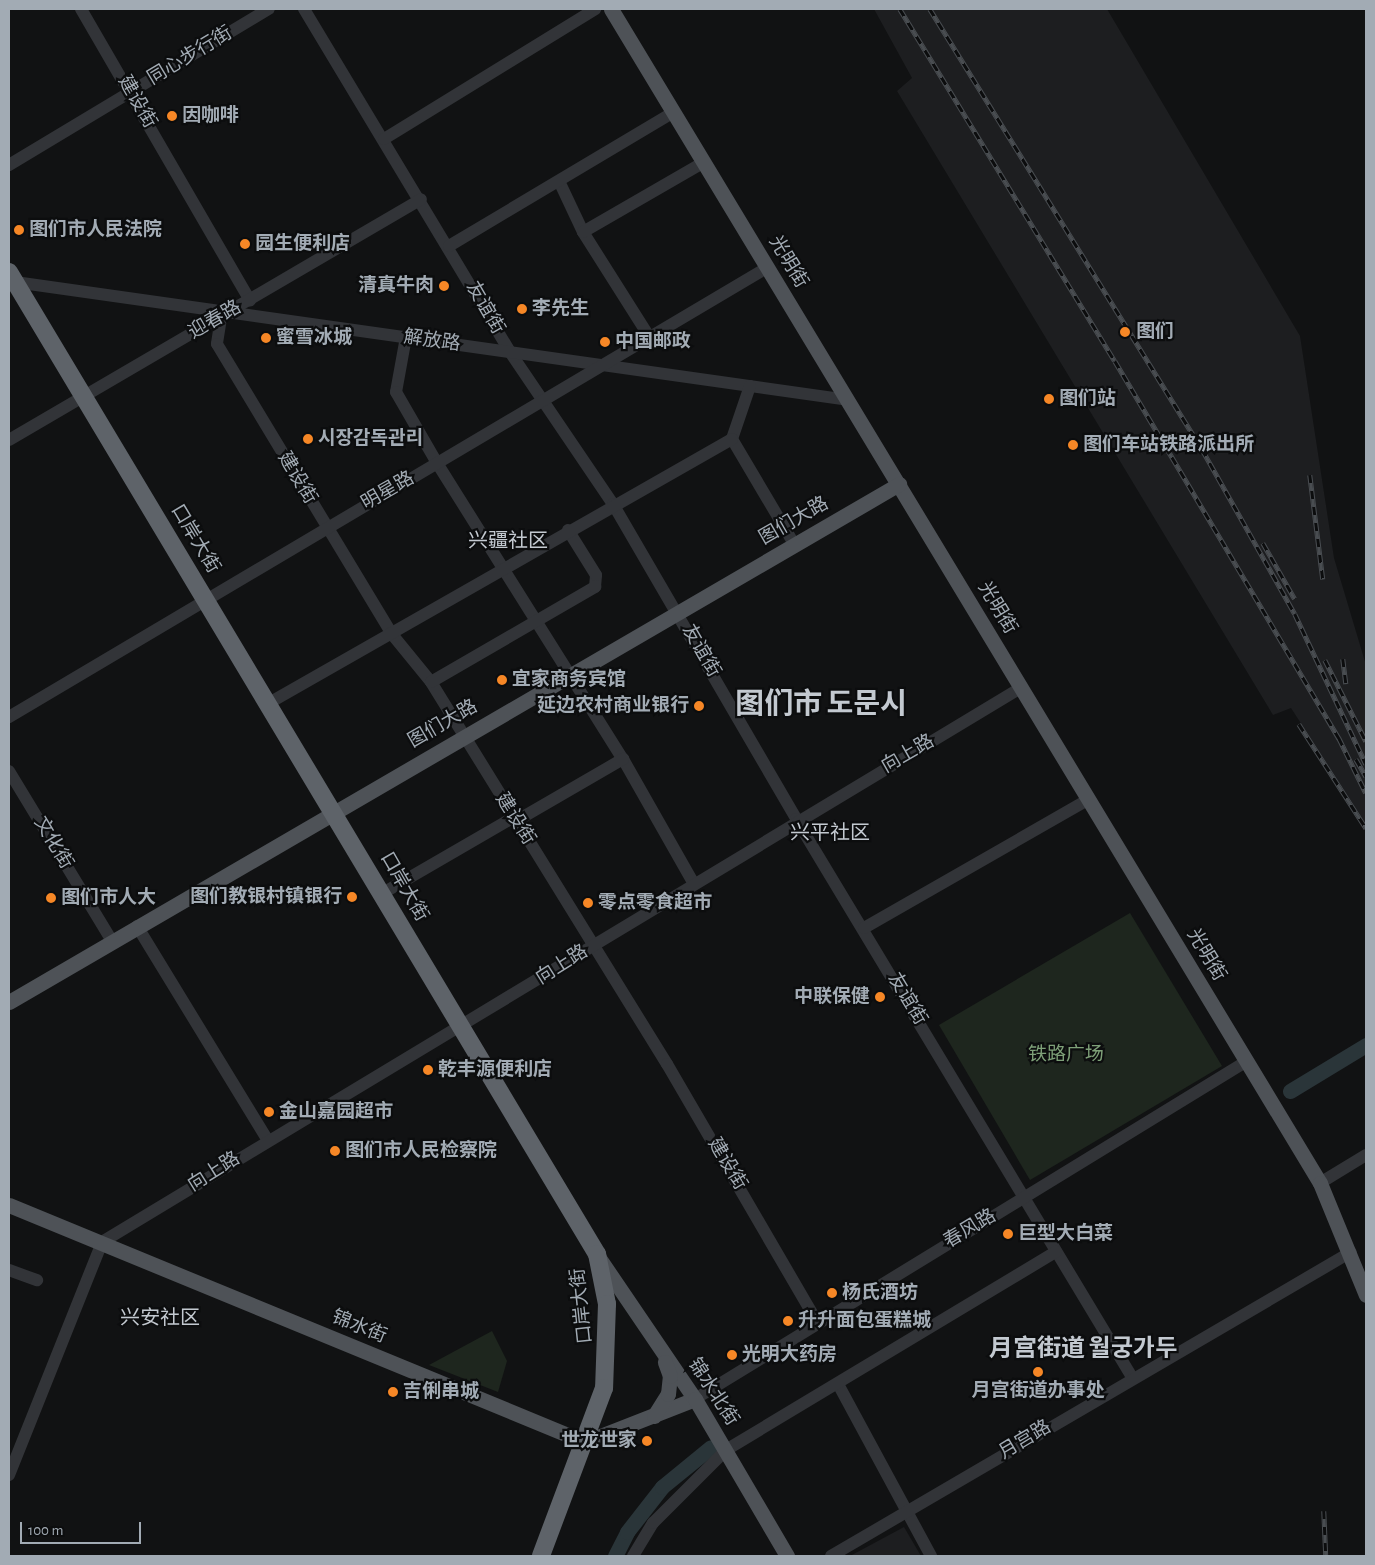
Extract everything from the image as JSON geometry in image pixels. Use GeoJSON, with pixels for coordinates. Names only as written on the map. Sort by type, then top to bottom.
{"type":"FeatureCollection","features":[{"type":"Feature","properties":{"kind":"highway","name":"口岸大街"},"geometry":{"type":"LineString","coordinates":[[12,277],[383,892],[460,1029],[597,1254],[607,1304],[607,1369],[585,1442],[540,1556]]}},
{"type":"Feature","properties":{"kind":"main road","name":"光明街"},"geometry":{"type":"LineString","coordinates":[[611,9],[1320,1183],[1351,1252],[1366,1295]]}},
{"type":"Feature","properties":{"kind":"main road","name":"图们大路"},"geometry":{"type":"LineString","coordinates":[[9,1002],[333,810],[899,484]]}},
{"type":"Feature","properties":{"kind":"main road","name":"锦水街"},"geometry":{"type":"LineString","coordinates":[[9,1205],[585,1442]]}},
{"type":"Feature","properties":{"kind":"main road","name":"锦水北街"},"geometry":{"type":"LineString","coordinates":[[597,1254],[695,1399],[787,1556]]}},
{"type":"Feature","properties":{"kind":"main road"},"geometry":{"type":"LineString","coordinates":[[654,1416],[668,1394],[670,1376],[660,1348]]}},
{"type":"Feature","properties":{"kind":"main road"},"geometry":{"type":"LineString","coordinates":[[585,1442],[695,1399]]}},
{"type":"Feature","properties":{"kind":"street","name":"建设街"},"geometry":{"type":"LineString","coordinates":[[81,9],[132,92],[250,300]]}},
{"type":"Feature","properties":{"kind":"street","name":"同心步行街"},"geometry":{"type":"LineString","coordinates":[[9,165],[269,9]]}},
{"type":"Feature","properties":{"kind":"street","name":"友谊街"},"geometry":{"type":"LineString","coordinates":[[304,9],[421,199],[510,352],[542,402],[614,504],[678,611],[796,820],[864,928],[1132,1377]]}},
{"type":"Feature","properties":{"kind":"street"},"geometry":{"type":"LineString","coordinates":[[384,139],[595,9]]}},
{"type":"Feature","properties":{"kind":"street"},"geometry":{"type":"LineString","coordinates":[[449,246],[674,112]]}},
{"type":"Feature","properties":{"kind":"street"},"geometry":{"type":"LineString","coordinates":[[583,232],[704,162]]}},
{"type":"Feature","properties":{"kind":"street"},"geometry":{"type":"LineString","coordinates":[[558,181],[583,232],[650,338]]}},
{"type":"Feature","properties":{"kind":"street","name":"迎春路"},"geometry":{"type":"LineString","coordinates":[[9,440],[83,395],[233,312],[250,300],[421,199]]}},
{"type":"Feature","properties":{"kind":"street","name":"明星路"},"geometry":{"type":"LineString","coordinates":[[9,717],[326,527],[607,365],[768,267]]}},
{"type":"Feature","properties":{"kind":"street","name":"解放路"},"geometry":{"type":"LineString","coordinates":[[12,277],[233,312],[848,400]]}},
{"type":"Feature","properties":{"kind":"street","name":"建设街"},"geometry":{"type":"LineString","coordinates":[[222,318],[217,344],[391,633],[431,682],[773,1241],[817,1322]]}},
{"type":"Feature","properties":{"kind":"street"},"geometry":{"type":"LineString","coordinates":[[406,337],[396,392],[436,463],[505,567],[623,759],[693,882]]}},
{"type":"Feature","properties":{"kind":"street"},"geometry":{"type":"LineString","coordinates":[[269,703],[568,530],[732,439],[750,386]]}},
{"type":"Feature","properties":{"kind":"street"},"geometry":{"type":"LineString","coordinates":[[732,439],[794,544]]}},
{"type":"Feature","properties":{"kind":"street"},"geometry":{"type":"LineString","coordinates":[[431,682],[595,587],[596,575],[568,530]]}},
{"type":"Feature","properties":{"kind":"street","name":"向上路"},"geometry":{"type":"LineString","coordinates":[[102,1242],[267,1139],[460,1029],[693,882],[1022,687]]}},
{"type":"Feature","properties":{"kind":"street"},"geometry":{"type":"LineString","coordinates":[[383,892],[623,759]]}},
{"type":"Feature","properties":{"kind":"street","name":"文化街"},"geometry":{"type":"LineString","coordinates":[[9,771],[112,941]]}},
{"type":"Feature","properties":{"kind":"street"},"geometry":{"type":"LineString","coordinates":[[864,928],[1089,799]]}},
{"type":"Feature","properties":{"kind":"street"},"geometry":{"type":"LineString","coordinates":[[137,926],[267,1139]]}},
{"type":"Feature","properties":{"kind":"street","name":"春风路"},"geometry":{"type":"LineString","coordinates":[[695,1399],[817,1322],[1247,1061]]}},
{"type":"Feature","properties":{"kind":"street"},"geometry":{"type":"LineString","coordinates":[[1320,1183],[1366,1155]]}},
{"type":"Feature","properties":{"kind":"street"},"geometry":{"type":"LineString","coordinates":[[9,1475],[102,1242]]}},
{"type":"Feature","properties":{"kind":"street"},"geometry":{"type":"LineString","coordinates":[[633,1556],[653,1523],[726,1450],[1056,1252]]}},
{"type":"Feature","properties":{"kind":"street","name":"月宫路"},"geometry":{"type":"LineString","coordinates":[[831,1556],[1132,1377],[1351,1252]]}},
{"type":"Feature","properties":{"kind":"street"},"geometry":{"type":"LineString","coordinates":[[9,1270],[37,1280]]}},
{"type":"Feature","properties":{"kind":"street"},"geometry":{"type":"LineString","coordinates":[[838,1384],[931,1556]]}},
{"type":"Feature","properties":{"kind":"shaded area"},"geometry":{"type":"Polygon","coordinates":[[[874,9],[1107,9],[1300,336],[1334,558],[1366,665],[1366,824],[1291,708],[1273,715],[897,91],[912,78],[874,9]]]}},
{"type":"Feature","properties":{"kind":"shaded area"},"geometry":{"type":"Polygon","coordinates":[[[904,1527],[921,1556],[850,1556],[904,1527]]]}},
{"type":"Feature","properties":{"kind":"green space","name":"铁路广场"},"geometry":{"type":"Polygon","coordinates":[[[1130,913],[1222,1066],[1030,1180],[939,1025],[1130,913]]]}},
{"type":"Feature","properties":{"kind":"green space"},"geometry":{"type":"Polygon","coordinates":[[[492,1331],[507,1361],[498,1392],[429,1365],[492,1331]]]}},
{"type":"Feature","properties":{"kind":"waterway"},"geometry":{"type":"LineString","coordinates":[[1290,1091],[1366,1045]]}},
{"type":"Feature","properties":{"kind":"waterway"},"geometry":{"type":"LineString","coordinates":[[615,1556],[627,1532],[662,1487],[711,1447]]}},
{"type":"Feature","properties":{"kind":"railway"},"geometry":{"type":"LineString","coordinates":[[900,9],[1115,361],[1339,738],[1366,793]]}},
{"type":"Feature","properties":{"kind":"railway"},"geometry":{"type":"LineString","coordinates":[[930,9],[1202,449],[1295,614],[1366,764]]}},
{"type":"Feature","properties":{"kind":"railway"},"geometry":{"type":"LineString","coordinates":[[1310,475],[1323,579]]}},
{"type":"Feature","properties":{"kind":"railway"},"geometry":{"type":"LineString","coordinates":[[1263,543],[1295,599]]}},
{"type":"Feature","properties":{"kind":"railway"},"geometry":{"type":"LineString","coordinates":[[1343,659],[1346,684]]}},
{"type":"Feature","properties":{"kind":"railway"},"geometry":{"type":"LineString","coordinates":[[1325,660],[1366,741]]}},
{"type":"Feature","properties":{"kind":"railway"},"geometry":{"type":"LineString","coordinates":[[1299,724],[1366,828]]}},
{"type":"Feature","properties":{"kind":"railway"},"geometry":{"type":"LineString","coordinates":[[1356,759],[1366,776]]}},
{"type":"Feature","properties":{"kind":"railway"},"geometry":{"type":"LineString","coordinates":[[1324,1511],[1326,1556]]}},
{"type":"Feature","properties":{"kind":"place","name":"因咖啡"},"geometry":{"type":"Point","coordinates":[172,116]}},
{"type":"Feature","properties":{"kind":"place","name":"图们市人民法院"},"geometry":{"type":"Point","coordinates":[19,230]}},
{"type":"Feature","properties":{"kind":"place","name":"园生便利店"},"geometry":{"type":"Point","coordinates":[245,244]}},
{"type":"Feature","properties":{"kind":"place","name":"清真牛肉"},"geometry":{"type":"Point","coordinates":[444,286]}},
{"type":"Feature","properties":{"kind":"place","name":"李先生"},"geometry":{"type":"Point","coordinates":[522,309]}},
{"type":"Feature","properties":{"kind":"place","name":"图们"},"geometry":{"type":"Point","coordinates":[1125,332]}},
{"type":"Feature","properties":{"kind":"place","name":"蜜雪冰城"},"geometry":{"type":"Point","coordinates":[266,338]}},
{"type":"Feature","properties":{"kind":"place","name":"中国邮政"},"geometry":{"type":"Point","coordinates":[605,342]}},
{"type":"Feature","properties":{"kind":"place","name":"图们站"},"geometry":{"type":"Point","coordinates":[1049,399]}},
{"type":"Feature","properties":{"kind":"place","name":"시장감독관리"},"geometry":{"type":"Point","coordinates":[308,439]}},
{"type":"Feature","properties":{"kind":"place","name":"图们车站铁路派出所"},"geometry":{"type":"Point","coordinates":[1073,445]}},
{"type":"Feature","properties":{"kind":"place","name":"宜家商务宾馆"},"geometry":{"type":"Point","coordinates":[502,680]}},
{"type":"Feature","properties":{"kind":"place","name":"延边农村商业银行"},"geometry":{"type":"Point","coordinates":[699,706]}},
{"type":"Feature","properties":{"kind":"place","name":"图们教银村镇银行"},"geometry":{"type":"Point","coordinates":[352,897]}},
{"type":"Feature","properties":{"kind":"place","name":"图们市人大"},"geometry":{"type":"Point","coordinates":[51,898]}},
{"type":"Feature","properties":{"kind":"place","name":"零点零食超市"},"geometry":{"type":"Point","coordinates":[588,903]}},
{"type":"Feature","properties":{"kind":"place","name":"中联保健"},"geometry":{"type":"Point","coordinates":[880,997]}},
{"type":"Feature","properties":{"kind":"place","name":"乾丰源便利店"},"geometry":{"type":"Point","coordinates":[428,1070]}},
{"type":"Feature","properties":{"kind":"place","name":"金山嘉园超市"},"geometry":{"type":"Point","coordinates":[269,1112]}},
{"type":"Feature","properties":{"kind":"place","name":"图们市人民检察院"},"geometry":{"type":"Point","coordinates":[335,1151]}},
{"type":"Feature","properties":{"kind":"place","name":"巨型大白菜"},"geometry":{"type":"Point","coordinates":[1008,1234]}},
{"type":"Feature","properties":{"kind":"place","name":"杨氏酒坊"},"geometry":{"type":"Point","coordinates":[832,1293]}},
{"type":"Feature","properties":{"kind":"place","name":"升升面包蛋糕城"},"geometry":{"type":"Point","coordinates":[788,1321]}},
{"type":"Feature","properties":{"kind":"place","name":"光明大药房"},"geometry":{"type":"Point","coordinates":[732,1355]}},
{"type":"Feature","properties":{"kind":"place","name":"月宫街道办事处"},"geometry":{"type":"Point","coordinates":[1038,1372]}},
{"type":"Feature","properties":{"kind":"place","name":"吉俐串城"},"geometry":{"type":"Point","coordinates":[393,1392]}},
{"type":"Feature","properties":{"kind":"place","name":"世龙世家"},"geometry":{"type":"Point","coordinates":[647,1441]}},
{"type":"Feature","properties":{"kind":"district","name":"兴疆社区"},"geometry":{"type":"Point","coordinates":[508,541]}},
{"type":"Feature","properties":{"kind":"district","name":"图们市 도문시"},"geometry":{"type":"Point","coordinates":[821,705]}},
{"type":"Feature","properties":{"kind":"district","name":"兴平社区"},"geometry":{"type":"Point","coordinates":[830,833]}},
{"type":"Feature","properties":{"kind":"district","name":"兴安社区"},"geometry":{"type":"Point","coordinates":[160,1318]}},
{"type":"Feature","properties":{"kind":"district","name":"月宫街道 월궁가두"},"geometry":{"type":"Point","coordinates":[1083,1350]}}]}
